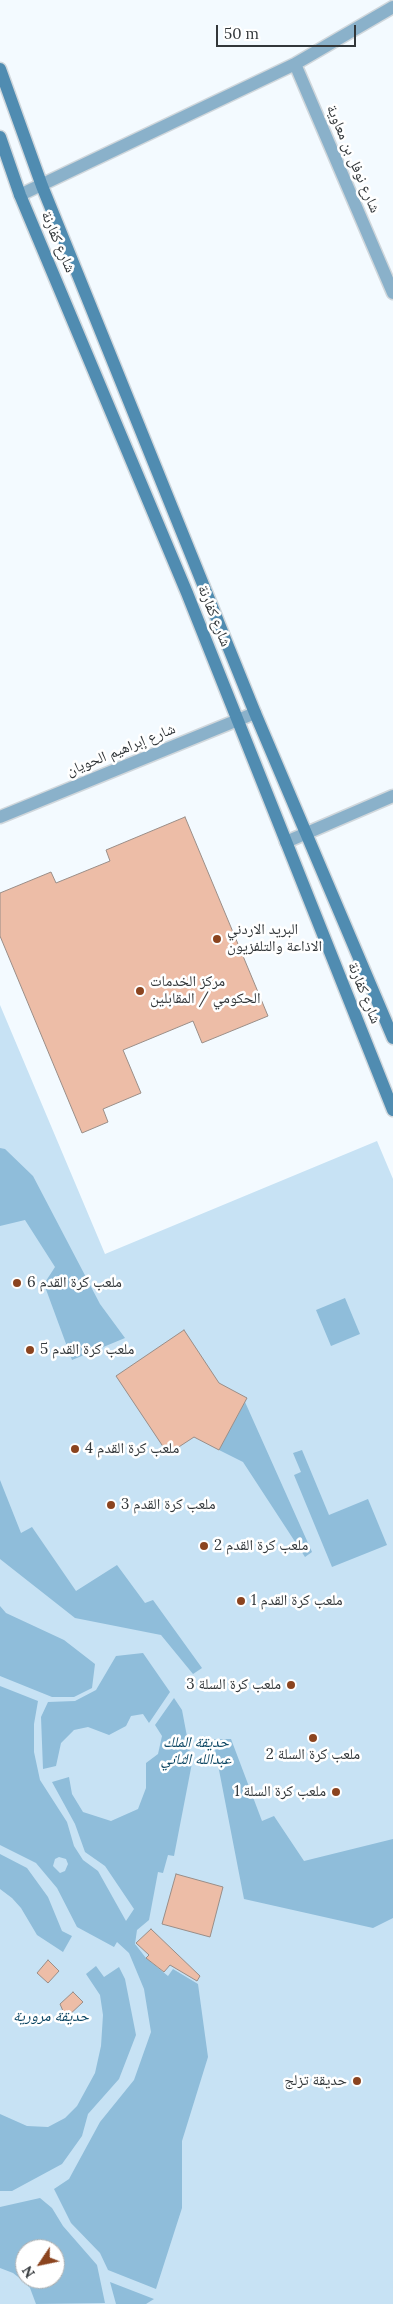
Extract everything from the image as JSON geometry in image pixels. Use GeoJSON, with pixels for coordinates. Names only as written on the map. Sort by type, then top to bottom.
{"type":"FeatureCollection","features":[{"type":"Feature","properties":{"kind":"street"},"geometry":{"type":"LineString","coordinates":[[20,195],[295,64],[393,7]]}},
{"type":"Feature","properties":{"kind":"street","name":"شارع نوفل بن معاوية"},"geometry":{"type":"LineString","coordinates":[[295,64],[393,293]]}},
{"type":"Feature","properties":{"kind":"street","name":"شارع كفارنة"},"geometry":{"type":"LineString","coordinates":[[0,69],[42,186],[255,713],[393,1038]]}},
{"type":"Feature","properties":{"kind":"street","name":"شارع كفارنة"},"geometry":{"type":"LineString","coordinates":[[0,137],[20,195],[183,584],[393,1110]]}},
{"type":"Feature","properties":{"kind":"street","name":"شارع إبراهيم الحويان"},"geometry":{"type":"LineString","coordinates":[[0,817],[255,713]]}},
{"type":"Feature","properties":{"kind":"street"},"geometry":{"type":"LineString","coordinates":[[286,842],[393,796]]}},
{"type":"Feature","properties":{"kind":"green space","name":"حديقة الملك عبدالله الثاني"},"geometry":{"type":"Polygon","coordinates":[[[0,1005],[105,1254],[377,1141],[393,1179],[393,2304],[0,2304],[0,1005]]]}},
{"type":"Feature","properties":{"kind":"shaded area"},"geometry":{"type":"Polygon","coordinates":[[[0,1148],[5,1149],[33,1176],[100,1304],[125,1338],[72,1360],[44,1284],[55,1267],[25,1220],[0,1226],[0,1148]]]}},
{"type":"Feature","properties":{"kind":"shaded area"},"geometry":{"type":"Polygon","coordinates":[[[345,1298],[360,1334],[331,1346],[316,1310],[345,1298]]]}},
{"type":"Feature","properties":{"kind":"shaded area"},"geometry":{"type":"Polygon","coordinates":[[[245,1402],[312,1552],[305,1557],[243,1462],[219,1450],[245,1402]]]}},
{"type":"Feature","properties":{"kind":"shaded area"},"geometry":{"type":"Polygon","coordinates":[[[302,1450],[329,1515],[368,1499],[387,1545],[332,1567],[294,1475],[301,1472],[293,1453],[302,1450]]]}},
{"type":"Feature","properties":{"kind":"shaded area"},"geometry":{"type":"Polygon","coordinates":[[[0,1480],[21,1533],[32,1527],[76,1591],[117,1565],[145,1603],[153,1600],[202,1668],[193,1674],[161,1635],[75,1618],[0,1559],[0,1480]]]}},
{"type":"Feature","properties":{"kind":"shaded area"},"geometry":{"type":"Polygon","coordinates":[[[0,1606],[6,1613],[64,1640],[95,1664],[92,1688],[74,1697],[52,1697],[0,1676],[0,1606]]]}},
{"type":"Feature","properties":{"kind":"shaded area"},"geometry":{"type":"Polygon","coordinates":[[[143,1653],[170,1692],[149,1723],[143,1714],[131,1716],[126,1726],[109,1735],[88,1727],[74,1730],[61,1743],[56,1766],[43,1769],[41,1717],[48,1702],[75,1701],[96,1690],[116,1656],[143,1653]]]}},
{"type":"Feature","properties":{"kind":"shaded area"},"geometry":{"type":"Polygon","coordinates":[[[0,1686],[38,1701],[34,1724],[34,1752],[40,1780],[67,1822],[74,1846],[83,1860],[98,1871],[126,1921],[134,1909],[105,1866],[85,1852],[75,1824],[52,1782],[69,1777],[72,1794],[83,1812],[111,1821],[138,1809],[146,1788],[146,1763],[158,1754],[162,1736],[155,1725],[174,1698],[182,1710],[192,1763],[174,1856],[168,1855],[163,1873],[158,1872],[149,1920],[137,1930],[135,1944],[146,1958],[168,1976],[173,1969],[198,1984],[208,2057],[182,2141],[182,2208],[156,2289],[108,2270],[100,2253],[71,2223],[54,2189],[69,2179],[100,2122],[134,2080],[151,2032],[144,1989],[129,1953],[117,1942],[114,1947],[77,1927],[57,1888],[36,1863],[0,1845],[0,1686]],[[59,1857],[55,1859],[53,1866],[60,1873],[65,1871],[68,1864],[66,1859],[59,1857]]]}},
{"type":"Feature","properties":{"kind":"shaded area"},"geometry":{"type":"Polygon","coordinates":[[[213,1739],[231,1739],[262,1821],[274,1816],[304,1861],[393,1839],[393,1918],[373,1928],[244,1899],[213,1739]]]}},
{"type":"Feature","properties":{"kind":"shaded area"},"geometry":{"type":"Polygon","coordinates":[[[0,1854],[27,1868],[48,1897],[62,1931],[72,1936],[63,1952],[37,1935],[21,1908],[0,1889],[0,1854]]]}},
{"type":"Feature","properties":{"kind":"shaded area"},"geometry":{"type":"Polygon","coordinates":[[[96,1966],[104,1977],[119,1967],[125,1979],[136,2035],[119,2079],[88,2114],[82,2136],[62,2164],[12,2191],[0,2191],[0,2114],[27,2126],[48,2127],[65,2118],[77,2106],[95,2073],[101,2046],[103,2015],[100,1995],[86,1974],[96,1966]]]}},
{"type":"Feature","properties":{"kind":"shaded area"},"geometry":{"type":"Polygon","coordinates":[[[40,2198],[52,2208],[63,2226],[97,2265],[105,2303],[36,2304],[30,2289],[65,2289],[65,2239],[15,2239],[15,2275],[0,2268],[0,2207],[40,2198]]]}},
{"type":"Feature","properties":{"kind":"shaded area"},"geometry":{"type":"Polygon","coordinates":[[[110,2282],[154,2299],[146,2304],[116,2304],[110,2282]]]}},
{"type":"Feature","properties":{"kind":"building","name":"مركز الخدمات الحكومي / المقابلين"},"geometry":{"type":"Polygon","coordinates":[[[185,817],[268,1016],[202,1043],[193,1021],[123,1050],[141,1093],[103,1109],[108,1122],[82,1133],[0,936],[0,893],[51,872],[56,883],[110,861],[106,850],[185,817]]]}},
{"type":"Feature","properties":{"kind":"building"},"geometry":{"type":"Polygon","coordinates":[[[184,1330],[219,1383],[247,1398],[219,1450],[194,1437],[168,1454],[116,1376],[184,1330]]]}},
{"type":"Feature","properties":{"kind":"building"},"geometry":{"type":"Polygon","coordinates":[[[176,1874],[223,1887],[210,1937],[162,1924],[176,1874]]]}},
{"type":"Feature","properties":{"kind":"building"},"geometry":{"type":"Polygon","coordinates":[[[151,1929],[200,1976],[197,1981],[170,1965],[164,1972],[146,1958],[149,1955],[136,1943],[151,1929]]]}},
{"type":"Feature","properties":{"kind":"building"},"geometry":{"type":"Polygon","coordinates":[[[48,1960],[59,1971],[48,1983],[37,1973],[48,1960]]]}},
{"type":"Feature","properties":{"kind":"building"},"geometry":{"type":"Polygon","coordinates":[[[73,1992],[83,2002],[66,2018],[60,2004],[73,1992]]]}},
{"type":"Feature","properties":{"kind":"place","name":"البريد الاردني الاذاعة والتلفزيون"},"geometry":{"type":"Point","coordinates":[217,939]}},
{"type":"Feature","properties":{"kind":"place","name":"مركز الخدمات الحكومي / المقابلين"},"geometry":{"type":"Point","coordinates":[140,991]}},
{"type":"Feature","properties":{"kind":"place","name":"ملعب كرة القدم 6"},"geometry":{"type":"Point","coordinates":[17,1283]}},
{"type":"Feature","properties":{"kind":"place","name":"ملعب كرة القدم 5"},"geometry":{"type":"Point","coordinates":[30,1350]}},
{"type":"Feature","properties":{"kind":"place","name":"ملعب كرة القدم 4"},"geometry":{"type":"Point","coordinates":[75,1449]}},
{"type":"Feature","properties":{"kind":"place","name":"ملعب كرة القدم 3"},"geometry":{"type":"Point","coordinates":[111,1505]}},
{"type":"Feature","properties":{"kind":"place","name":"ملعب كرة القدم 2"},"geometry":{"type":"Point","coordinates":[204,1546]}},
{"type":"Feature","properties":{"kind":"place","name":"ملعب كرة القدم 1"},"geometry":{"type":"Point","coordinates":[241,1601]}},
{"type":"Feature","properties":{"kind":"place","name":"ملعب كرة السلة 3"},"geometry":{"type":"Point","coordinates":[291,1685]}},
{"type":"Feature","properties":{"kind":"place","name":"ملعب كرة السلة 2"},"geometry":{"type":"Point","coordinates":[313,1738]}},
{"type":"Feature","properties":{"kind":"place","name":"ملعب كرة السلة 1"},"geometry":{"type":"Point","coordinates":[336,1792]}},
{"type":"Feature","properties":{"kind":"place","name":"حديقة تزلج"},"geometry":{"type":"Point","coordinates":[357,2081]}},
{"type":"Feature","properties":{"kind":"park label","name":"حديقة مرورية"},"geometry":{"type":"Point","coordinates":[51,2017]}}]}
